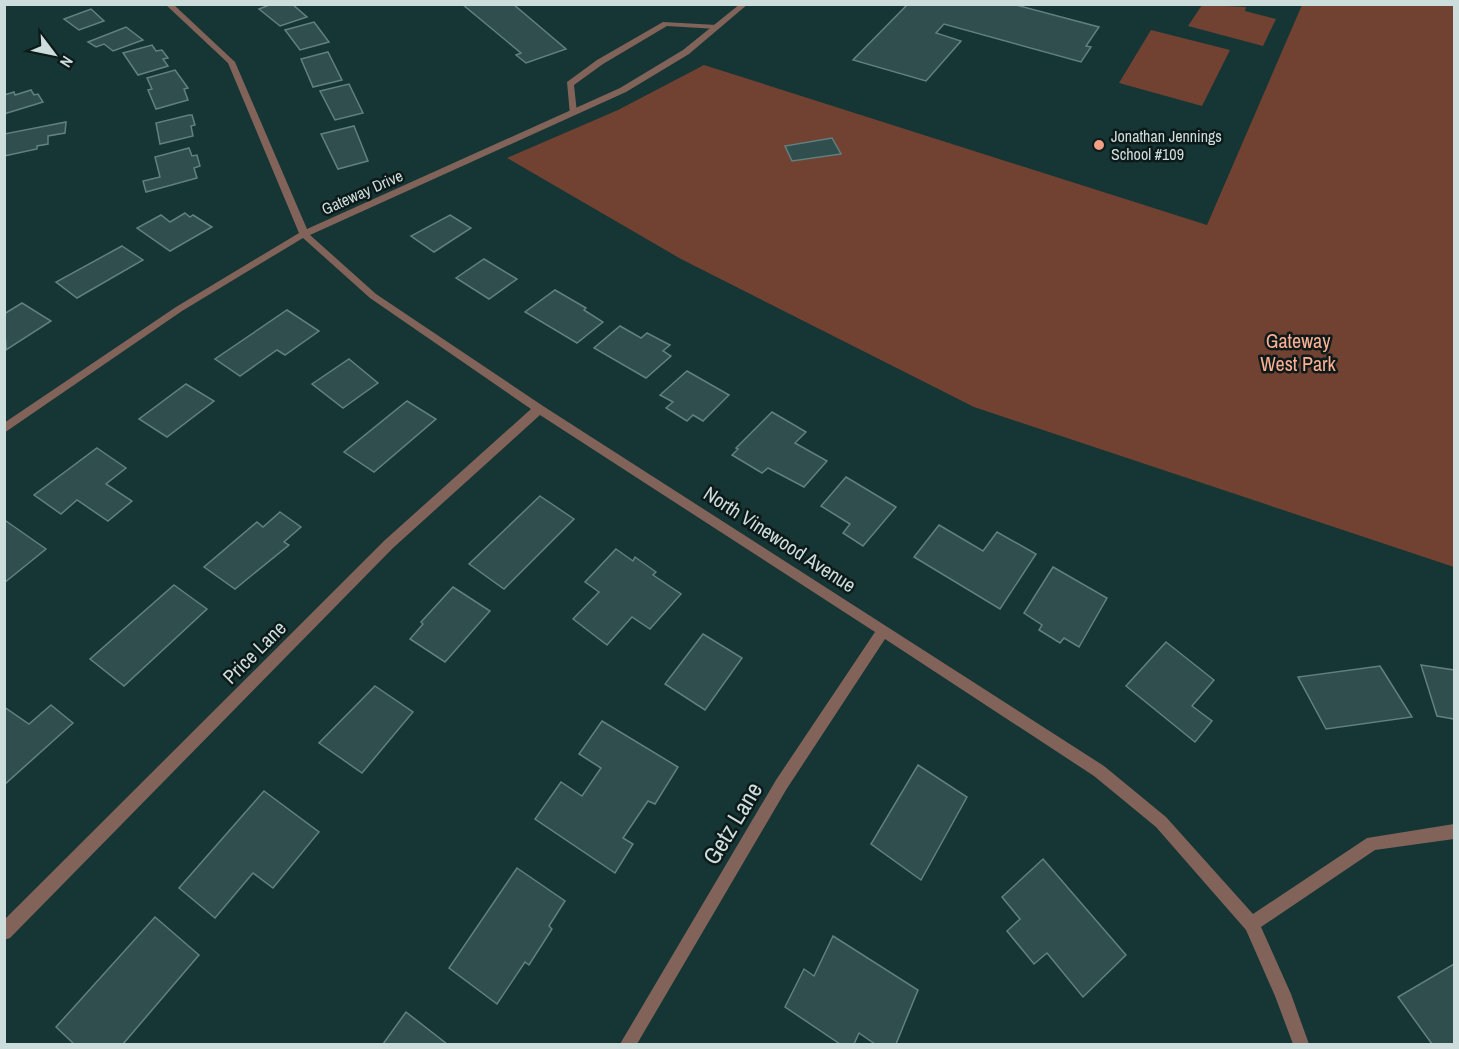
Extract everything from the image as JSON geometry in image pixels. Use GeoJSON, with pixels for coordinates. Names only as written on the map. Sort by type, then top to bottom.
{"type":"FeatureCollection","features":[{"type":"Feature","properties":{"kind":"street","name":"North Vinewood Avenue"},"geometry":{"type":"LineString","coordinates":[[168,4],[231,62],[304,234],[400,316],[539,409],[1053,740],[1120,788],[1184,845],[1252,924],[1301,1044]]}},
{"type":"Feature","properties":{"kind":"street","name":"Gateway Drive"},"geometry":{"type":"LineString","coordinates":[[4,429],[179,309],[304,234],[623,90],[667,65],[745,4]]}},
{"type":"Feature","properties":{"kind":"street"},"geometry":{"type":"LineString","coordinates":[[573,113],[570,84],[600,62],[666,24],[717,27]]}},
{"type":"Feature","properties":{"kind":"street","name":"Price Lane"},"geometry":{"type":"LineString","coordinates":[[4,932],[382,551],[539,409]]}},
{"type":"Feature","properties":{"kind":"street","name":"Getz Lane"},"geometry":{"type":"LineString","coordinates":[[628,1044],[781,785],[884,631]]}},
{"type":"Feature","properties":{"kind":"street"},"geometry":{"type":"LineString","coordinates":[[1252,924],[1372,843],[1455,831]]}},
{"type":"Feature","properties":{"kind":"green space"},"geometry":{"type":"Polygon","coordinates":[[[1202,5],[1246,7],[1245,11],[1276,19],[1263,46],[1188,26],[1202,5]]]}},
{"type":"Feature","properties":{"kind":"green space","name":"Gateway West Park"},"geometry":{"type":"Polygon","coordinates":[[[1302,5],[1454,5],[1454,567],[974,407],[681,259],[507,158],[618,110],[704,65],[1207,225],[1302,5]]]}},
{"type":"Feature","properties":{"kind":"green space"},"geometry":{"type":"Polygon","coordinates":[[[1151,30],[1230,50],[1202,106],[1119,83],[1151,30]]]}},
{"type":"Feature","properties":{"kind":"building"},"geometry":{"type":"Polygon","coordinates":[[[272,4],[292,4],[307,17],[280,26],[259,9],[272,4]]]}},
{"type":"Feature","properties":{"kind":"building"},"geometry":{"type":"Polygon","coordinates":[[[462,4],[513,4],[566,49],[526,63],[516,55],[521,53],[462,4]]]}},
{"type":"Feature","properties":{"kind":"building"},"geometry":{"type":"Polygon","coordinates":[[[908,4],[1012,4],[1099,27],[1086,46],[1091,47],[1081,62],[944,24],[936,33],[961,41],[926,81],[853,60],[908,4]]]}},
{"type":"Feature","properties":{"kind":"building"},"geometry":{"type":"Polygon","coordinates":[[[91,9],[104,21],[79,30],[64,19],[91,9]]]}},
{"type":"Feature","properties":{"kind":"building"},"geometry":{"type":"Polygon","coordinates":[[[314,22],[329,42],[300,50],[285,30],[314,22]]]}},
{"type":"Feature","properties":{"kind":"building"},"geometry":{"type":"Polygon","coordinates":[[[126,27],[143,40],[113,51],[104,44],[96,47],[88,42],[126,27]]]}},
{"type":"Feature","properties":{"kind":"building"},"geometry":{"type":"Polygon","coordinates":[[[152,45],[156,51],[162,50],[168,58],[163,59],[168,66],[138,75],[123,53],[152,45]]]}},
{"type":"Feature","properties":{"kind":"building"},"geometry":{"type":"Polygon","coordinates":[[[328,52],[342,80],[313,87],[301,59],[328,52]]]}},
{"type":"Feature","properties":{"kind":"building"},"geometry":{"type":"Polygon","coordinates":[[[175,70],[188,88],[184,89],[188,100],[156,109],[148,90],[152,89],[147,78],[175,70]]]}},
{"type":"Feature","properties":{"kind":"building"},"geometry":{"type":"Polygon","coordinates":[[[349,84],[363,113],[335,120],[320,91],[349,84]]]}},
{"type":"Feature","properties":{"kind":"building"},"geometry":{"type":"Polygon","coordinates":[[[31,90],[34,95],[38,94],[43,102],[4,114],[4,95],[14,92],[15,95],[31,90]]]}},
{"type":"Feature","properties":{"kind":"building"},"geometry":{"type":"Polygon","coordinates":[[[192,115],[195,125],[191,126],[193,136],[160,144],[156,123],[192,115]]]}},
{"type":"Feature","properties":{"kind":"building"},"geometry":{"type":"Polygon","coordinates":[[[66,122],[65,133],[48,136],[48,144],[37,146],[37,149],[4,156],[4,134],[66,122]]]}},
{"type":"Feature","properties":{"kind":"building"},"geometry":{"type":"Polygon","coordinates":[[[354,126],[368,161],[338,169],[321,134],[354,126]]]}},
{"type":"Feature","properties":{"kind":"building"},"geometry":{"type":"Polygon","coordinates":[[[832,138],[841,154],[792,161],[785,146],[832,138]]]}},
{"type":"Feature","properties":{"kind":"building"},"geometry":{"type":"Polygon","coordinates":[[[189,148],[192,156],[197,155],[200,166],[194,168],[197,178],[146,192],[143,181],[160,177],[155,157],[189,148]]]}},
{"type":"Feature","properties":{"kind":"building"},"geometry":{"type":"Polygon","coordinates":[[[185,213],[190,217],[193,215],[212,227],[170,251],[137,228],[161,215],[170,222],[185,213]]]}},
{"type":"Feature","properties":{"kind":"building"},"geometry":{"type":"Polygon","coordinates":[[[450,215],[471,228],[434,252],[411,236],[450,215]]]}},
{"type":"Feature","properties":{"kind":"building"},"geometry":{"type":"Polygon","coordinates":[[[122,246],[143,260],[77,298],[56,282],[122,246]]]}},
{"type":"Feature","properties":{"kind":"building"},"geometry":{"type":"Polygon","coordinates":[[[484,259],[517,279],[489,299],[456,278],[484,259]]]}},
{"type":"Feature","properties":{"kind":"building"},"geometry":{"type":"Polygon","coordinates":[[[555,290],[586,308],[584,310],[603,322],[577,343],[525,312],[555,290]]]}},
{"type":"Feature","properties":{"kind":"building"},"geometry":{"type":"Polygon","coordinates":[[[22,303],[51,321],[6,350],[4,314],[22,303]]]}},
{"type":"Feature","properties":{"kind":"building"},"geometry":{"type":"Polygon","coordinates":[[[287,310],[319,331],[285,355],[277,350],[240,376],[215,359],[287,310]]]}},
{"type":"Feature","properties":{"kind":"building"},"geometry":{"type":"Polygon","coordinates":[[[620,326],[641,338],[647,333],[670,345],[663,351],[671,356],[646,378],[594,348],[620,326]]]}},
{"type":"Feature","properties":{"kind":"building"},"geometry":{"type":"Polygon","coordinates":[[[349,359],[378,383],[343,408],[312,384],[349,359]]]}},
{"type":"Feature","properties":{"kind":"building"},"geometry":{"type":"Polygon","coordinates":[[[687,371],[729,395],[703,421],[693,415],[687,421],[666,408],[673,402],[660,395],[687,371]]]}},
{"type":"Feature","properties":{"kind":"building"},"geometry":{"type":"Polygon","coordinates":[[[186,384],[214,401],[167,437],[139,419],[186,384]]]}},
{"type":"Feature","properties":{"kind":"building"},"geometry":{"type":"Polygon","coordinates":[[[407,401],[436,419],[374,472],[344,452],[407,401]]]}},
{"type":"Feature","properties":{"kind":"building"},"geometry":{"type":"Polygon","coordinates":[[[772,412],[806,432],[795,443],[827,461],[804,487],[768,468],[762,473],[732,455],[738,449],[736,448],[772,412]]]}},
{"type":"Feature","properties":{"kind":"building"},"geometry":{"type":"Polygon","coordinates":[[[97,448],[126,468],[106,484],[132,501],[108,521],[77,500],[61,514],[34,495],[97,448]]]}},
{"type":"Feature","properties":{"kind":"building"},"geometry":{"type":"Polygon","coordinates":[[[846,477],[896,507],[863,546],[843,533],[850,524],[821,506],[846,477]]]}},
{"type":"Feature","properties":{"kind":"building"},"geometry":{"type":"Polygon","coordinates":[[[540,496],[574,519],[504,589],[469,564],[540,496]]]}},
{"type":"Feature","properties":{"kind":"building"},"geometry":{"type":"Polygon","coordinates":[[[280,512],[301,527],[284,542],[289,545],[235,589],[204,567],[257,522],[263,527],[280,512]]]}},
{"type":"Feature","properties":{"kind":"building"},"geometry":{"type":"Polygon","coordinates":[[[6,521],[46,549],[4,583],[4,523],[6,521]]]}},
{"type":"Feature","properties":{"kind":"building"},"geometry":{"type":"Polygon","coordinates":[[[939,525],[983,551],[997,532],[1036,554],[1000,609],[914,557],[939,525]]]}},
{"type":"Feature","properties":{"kind":"building"},"geometry":{"type":"Polygon","coordinates":[[[616,549],[633,561],[635,557],[656,572],[653,575],[681,594],[650,629],[632,617],[607,645],[573,619],[599,592],[585,582],[616,549]]]}},
{"type":"Feature","properties":{"kind":"building"},"geometry":{"type":"Polygon","coordinates":[[[1053,567],[1107,598],[1079,647],[1064,638],[1060,643],[1039,630],[1042,625],[1024,613],[1053,567]]]}},
{"type":"Feature","properties":{"kind":"building"},"geometry":{"type":"Polygon","coordinates":[[[174,585],[207,609],[124,686],[90,659],[174,585]]]}},
{"type":"Feature","properties":{"kind":"building"},"geometry":{"type":"Polygon","coordinates":[[[453,587],[490,611],[445,662],[410,639],[423,624],[421,622],[453,587]]]}},
{"type":"Feature","properties":{"kind":"building"},"geometry":{"type":"Polygon","coordinates":[[[703,634],[742,658],[705,710],[665,684],[703,634]]]}},
{"type":"Feature","properties":{"kind":"building"},"geometry":{"type":"Polygon","coordinates":[[[1166,642],[1214,680],[1192,706],[1212,721],[1195,742],[1126,686],[1166,642]]]}},
{"type":"Feature","properties":{"kind":"building"},"geometry":{"type":"Polygon","coordinates":[[[1421,665],[1454,670],[1454,719],[1437,716],[1421,665]]]}},
{"type":"Feature","properties":{"kind":"building"},"geometry":{"type":"Polygon","coordinates":[[[1380,666],[1412,717],[1326,729],[1298,677],[1380,666]]]}},
{"type":"Feature","properties":{"kind":"building"},"geometry":{"type":"Polygon","coordinates":[[[375,686],[413,712],[362,773],[319,743],[375,686]]]}},
{"type":"Feature","properties":{"kind":"building"},"geometry":{"type":"Polygon","coordinates":[[[51,705],[73,723],[4,785],[4,707],[29,724],[51,705]]]}},
{"type":"Feature","properties":{"kind":"building"},"geometry":{"type":"Polygon","coordinates":[[[602,721],[678,767],[655,804],[648,801],[623,838],[633,844],[615,873],[535,819],[561,782],[582,796],[601,768],[579,754],[602,721]]]}},
{"type":"Feature","properties":{"kind":"building"},"geometry":{"type":"Polygon","coordinates":[[[918,765],[967,797],[921,880],[871,844],[918,765]]]}},
{"type":"Feature","properties":{"kind":"building"},"geometry":{"type":"Polygon","coordinates":[[[264,791],[319,832],[273,888],[253,873],[215,918],[179,888],[264,791]]]}},
{"type":"Feature","properties":{"kind":"building"},"geometry":{"type":"Polygon","coordinates":[[[1043,859],[1126,955],[1083,997],[1047,953],[1034,964],[1007,931],[1020,919],[1002,897],[1043,859]]]}},
{"type":"Feature","properties":{"kind":"building"},"geometry":{"type":"Polygon","coordinates":[[[517,868],[565,901],[549,926],[552,929],[529,965],[525,962],[497,1004],[449,968],[517,868]]]}},
{"type":"Feature","properties":{"kind":"building"},"geometry":{"type":"Polygon","coordinates":[[[155,917],[199,955],[123,1044],[74,1044],[56,1027],[155,917]]]}},
{"type":"Feature","properties":{"kind":"building"},"geometry":{"type":"Polygon","coordinates":[[[833,936],[918,990],[896,1044],[875,1044],[859,1033],[854,1044],[840,1044],[785,1007],[804,969],[814,976],[833,936]]]}},
{"type":"Feature","properties":{"kind":"building"},"geometry":{"type":"Polygon","coordinates":[[[1454,964],[1454,1044],[1432,1044],[1398,997],[1454,964]]]}},
{"type":"Feature","properties":{"kind":"building"},"geometry":{"type":"Polygon","coordinates":[[[406,1012],[447,1044],[383,1044],[406,1012]]]}},
{"type":"Feature","properties":{"kind":"place","name":"Jonathan Jennings School #109"},"geometry":{"type":"Point","coordinates":[1099,145]}}]}
